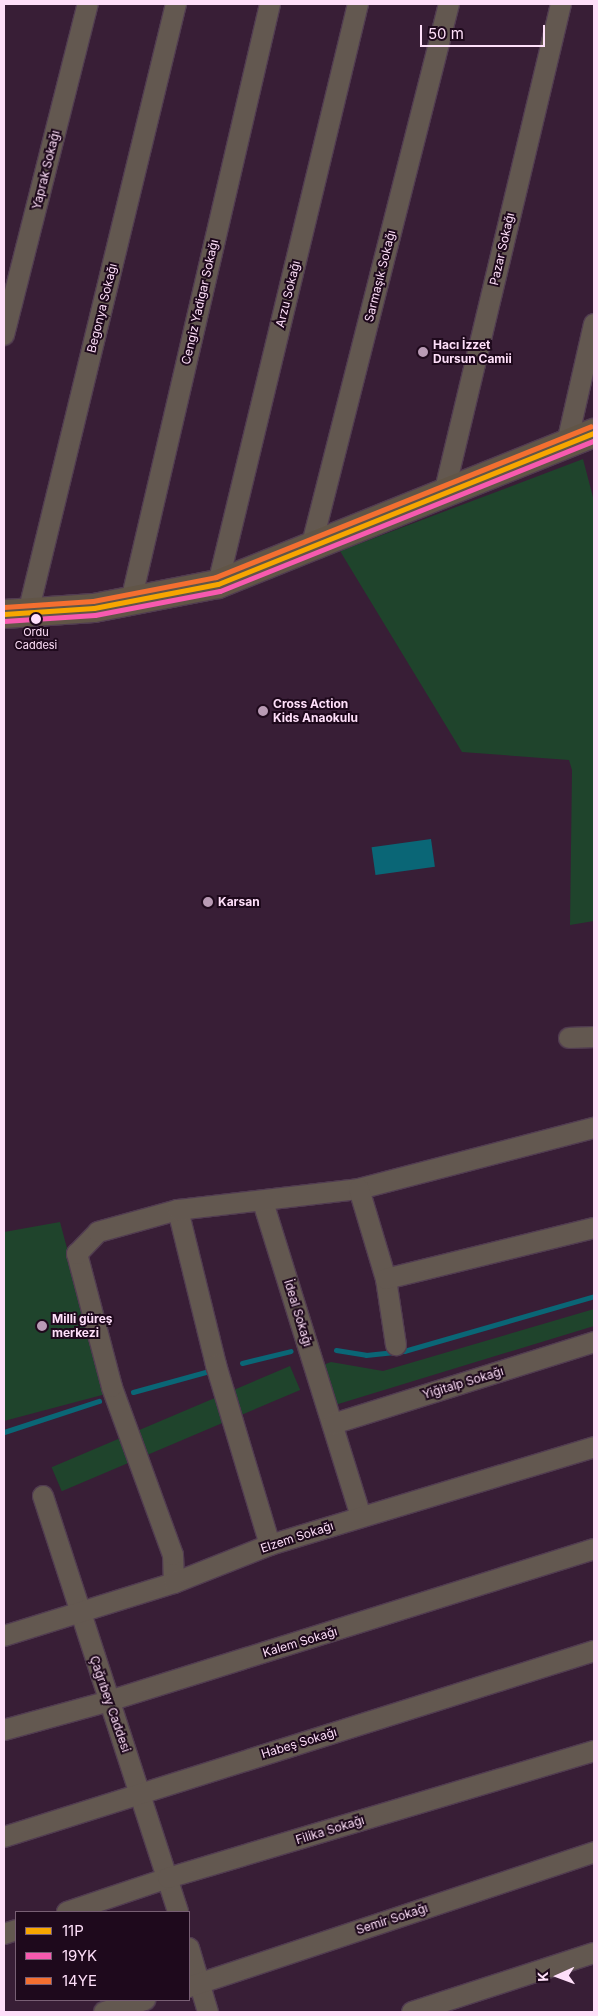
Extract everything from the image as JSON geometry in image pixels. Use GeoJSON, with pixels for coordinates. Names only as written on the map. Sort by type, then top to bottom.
{"type":"FeatureCollection","features":[{"type":"Feature","properties":{"kind":"main road"},"geometry":{"type":"LineString","coordinates":[[16,613],[94,608],[218,584],[594,433]]}},
{"type":"Feature","properties":{"kind":"street","name":"Yaprak Sokağı"},"geometry":{"type":"LineString","coordinates":[[4,336],[88,4]]}},
{"type":"Feature","properties":{"kind":"street","name":"Begonya Sokağı"},"geometry":{"type":"LineString","coordinates":[[16,613],[176,4]]}},
{"type":"Feature","properties":{"kind":"street","name":"Cengiz Yadigar Sokağı"},"geometry":{"type":"LineString","coordinates":[[131,601],[270,4]]}},
{"type":"Feature","properties":{"kind":"street","name":"Arzu Sokağı"},"geometry":{"type":"LineString","coordinates":[[218,584],[358,4]]}},
{"type":"Feature","properties":{"kind":"street","name":"Sarmaşık Sokağı"},"geometry":{"type":"LineString","coordinates":[[311,548],[449,4]]}},
{"type":"Feature","properties":{"kind":"street","name":"Pazar Sokağı"},"geometry":{"type":"LineString","coordinates":[[444,494],[561,4]]}},
{"type":"Feature","properties":{"kind":"street"},"geometry":{"type":"LineString","coordinates":[[567,444],[594,324]]}},
{"type":"Feature","properties":{"kind":"street"},"geometry":{"type":"LineString","coordinates":[[568,1038],[594,1037]]}},
{"type":"Feature","properties":{"kind":"street"},"geometry":{"type":"LineString","coordinates":[[174,1583],[172,1555],[112,1387],[77,1254],[98,1232],[178,1210],[263,1202],[359,1189],[594,1128]]}},
{"type":"Feature","properties":{"kind":"street"},"geometry":{"type":"LineString","coordinates":[[359,1189],[386,1279],[396,1345]]}},
{"type":"Feature","properties":{"kind":"street","name":"İdeal Sokağı"},"geometry":{"type":"LineString","coordinates":[[263,1202],[361,1516]]}},
{"type":"Feature","properties":{"kind":"street"},"geometry":{"type":"LineString","coordinates":[[178,1210],[216,1365],[270,1545]]}},
{"type":"Feature","properties":{"kind":"street"},"geometry":{"type":"LineString","coordinates":[[386,1279],[594,1228]]}},
{"type":"Feature","properties":{"kind":"street","name":"Yiğitalp Sokağı"},"geometry":{"type":"LineString","coordinates":[[333,1424],[594,1342]]}},
{"type":"Feature","properties":{"kind":"street","name":"Elzem Sokağı"},"geometry":{"type":"LineString","coordinates":[[4,1636],[80,1614],[174,1583],[270,1545],[594,1447]]}},
{"type":"Feature","properties":{"kind":"street","name":"Çağrıbey Caddesi"},"geometry":{"type":"LineString","coordinates":[[43,1496],[80,1614],[141,1793],[178,1911]]}},
{"type":"Feature","properties":{"kind":"street","name":"Kalem Sokağı"},"geometry":{"type":"LineString","coordinates":[[4,1730],[109,1701],[594,1549]]}},
{"type":"Feature","properties":{"kind":"street","name":"Habeş Sokağı"},"geometry":{"type":"LineString","coordinates":[[4,1837],[594,1650]]}},
{"type":"Feature","properties":{"kind":"street","name":"Filika Sokağı"},"geometry":{"type":"LineString","coordinates":[[70,1911],[168,1878],[594,1751]]}},
{"type":"Feature","properties":{"kind":"street","name":"Semir Sokağı"},"geometry":{"type":"LineString","coordinates":[[194,1985],[594,1852]]}},
{"type":"Feature","properties":{"kind":"street"},"geometry":{"type":"LineString","coordinates":[[412,2012],[594,1953]]}},
{"type":"Feature","properties":{"kind":"street"},"geometry":{"type":"LineString","coordinates":[[190,1955],[194,1985],[208,2012]]}},
{"type":"Feature","properties":{"kind":"street"},"geometry":{"type":"LineString","coordinates":[[104,2012],[142,2001]]}},
{"type":"Feature","properties":{"kind":"green space"},"geometry":{"type":"Polygon","coordinates":[[[583,459],[594,501],[594,921],[570,925],[572,770],[569,760],[462,752],[340,551],[583,459]]]}},
{"type":"Feature","properties":{"kind":"green space"},"geometry":{"type":"Polygon","coordinates":[[[60,1222],[106,1394],[4,1421],[4,1232],[60,1222]]]}},
{"type":"Feature","properties":{"kind":"green space"},"geometry":{"type":"Polygon","coordinates":[[[594,1309],[594,1326],[335,1405],[320,1366],[331,1362],[383,1371],[594,1309]]]}},
{"type":"Feature","properties":{"kind":"green space"},"geometry":{"type":"Polygon","coordinates":[[[290,1366],[300,1390],[62,1491],[52,1467],[290,1366]]]}},
{"type":"Feature","properties":{"kind":"water"},"geometry":{"type":"Polygon","coordinates":[[[431,839],[435,867],[375,875],[372,847],[431,839]]]}},
{"type":"Feature","properties":{"kind":"waterway"},"geometry":{"type":"LineString","coordinates":[[336,1350],[366,1355],[404,1351],[594,1296]]}},
{"type":"Feature","properties":{"kind":"waterway"},"geometry":{"type":"LineString","coordinates":[[242,1363],[291,1351]]}},
{"type":"Feature","properties":{"kind":"waterway"},"geometry":{"type":"LineString","coordinates":[[133,1392],[209,1371]]}},
{"type":"Feature","properties":{"kind":"waterway"},"geometry":{"type":"LineString","coordinates":[[4,1432],[99,1401]]}},
{"type":"Feature","properties":{"kind":"transit line","name":"14YE"},"geometry":{"type":"LineString","coordinates":[[4,607],[93,601],[216,577],[591,426]]}},
{"type":"Feature","properties":{"kind":"transit line","name":"11P"},"geometry":{"type":"LineString","coordinates":[[4,614],[94,608],[218,584],[594,433]]}},
{"type":"Feature","properties":{"kind":"transit line","name":"19YK"},"geometry":{"type":"LineString","coordinates":[[4,621],[95,615],[220,591],[594,441]]}},
{"type":"Feature","properties":{"kind":"place","name":"Hacı İzzet Dursun Camii"},"geometry":{"type":"Point","coordinates":[423,352]}},
{"type":"Feature","properties":{"kind":"place","name":"Ordu Caddesi"},"geometry":{"type":"Point","coordinates":[36,619]}},
{"type":"Feature","properties":{"kind":"place","name":"Cross Action Kids Anaokulu"},"geometry":{"type":"Point","coordinates":[263,711]}},
{"type":"Feature","properties":{"kind":"place","name":"Karsan"},"geometry":{"type":"Point","coordinates":[208,902]}},
{"type":"Feature","properties":{"kind":"place","name":"Milli güreş merkezi"},"geometry":{"type":"Point","coordinates":[42,1326]}}]}
